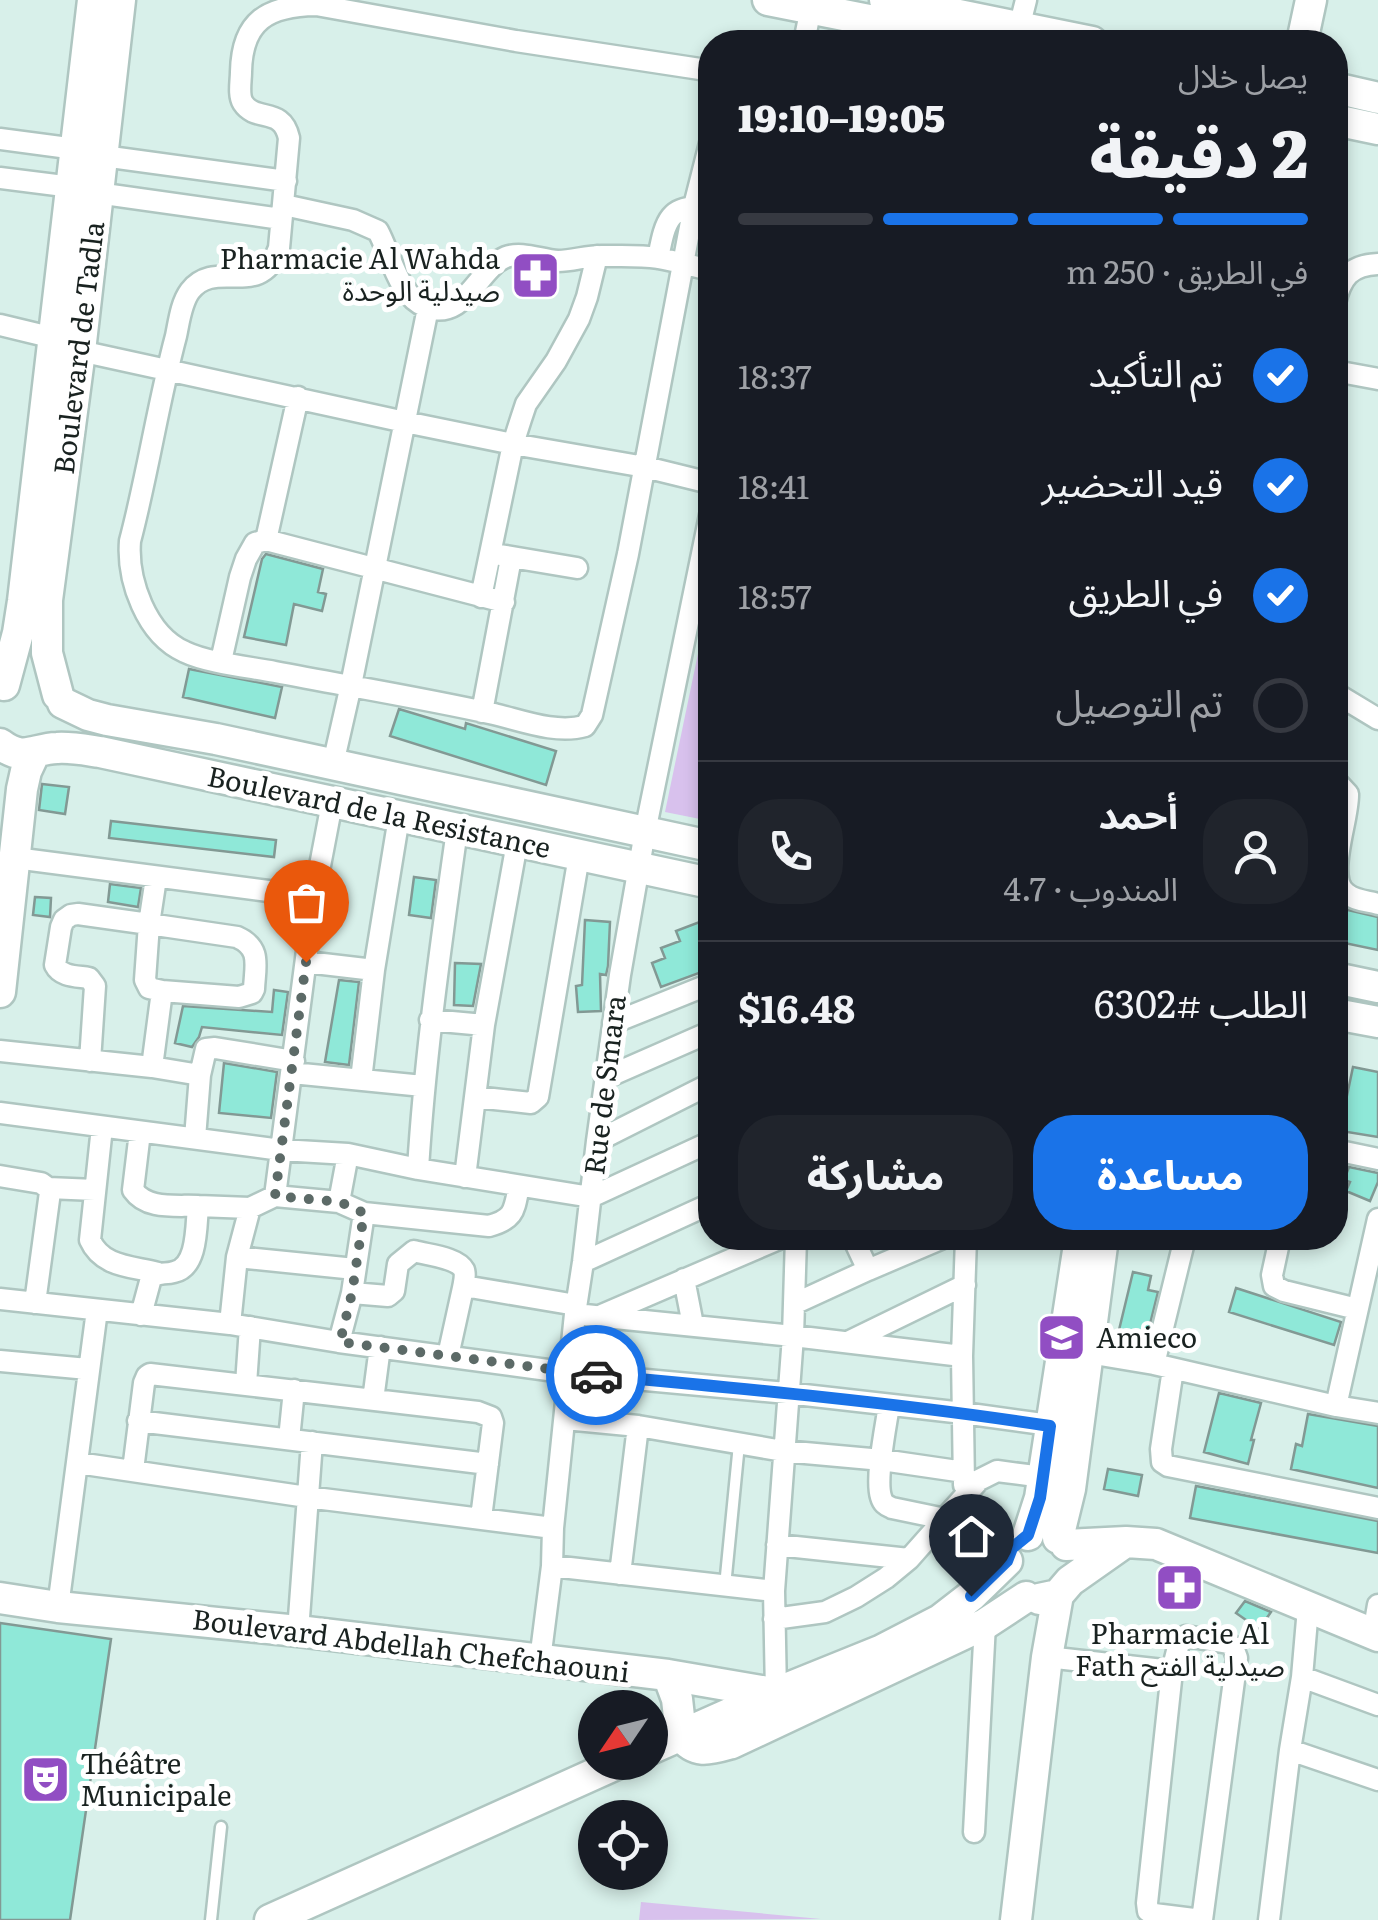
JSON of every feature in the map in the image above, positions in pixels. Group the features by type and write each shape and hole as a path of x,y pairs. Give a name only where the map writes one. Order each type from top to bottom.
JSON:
{"street":[{"name":"Boulevard de Tadla","path":"90,153 93,0"},
{"name":"Boulevard de Tadla","path":"61,699 47,653 67,344 84,190 120,0"},
{"path":"768,0 920,30"},
{"path":"884,0 1022,14 1062,30"},
{"path":"1305,30 1311,0"},
{"path":"698,69 516,41 316,4 293,5 264,14 242,49 240,98 246,107 278,118 290,138 279,248 276,257 257,275 208,277 186,296 166,370 130,541 128,560 145,613 166,638 185,652 561,729 585,726 592,715 628,554 684,264 698,220"},
{"path":"806,30 811,8"},
{"path":"1348,91 1378,98"},
{"path":"1348,123 1378,129"},
{"path":"0,139 286,181"},
{"path":"0,178 353,220 378,231 403,286 428,308 440,309 463,300 494,264 520,254 568,261 597,256 658,258 698,267"},
{"path":"658,258 662,236 672,215 682,208 698,207"},
{"path":"481,597 513,444 526,404 579,319 597,256"},
{"path":"1348,274 1366,264 1378,264"},
{"path":"333,764 428,308"},
{"path":"0,326 166,370 698,480"},
{"name":"Boulevard de Tadla","path":"2,686 18,633 67,344"},
{"path":"1348,373 1378,379"},
{"path":"266,540 298,396"},
{"path":"221,661 246,559 255,543 266,540 504,602"},
{"path":"490,553 577,568"},
{"path":"482,712 511,558"},
{"name":"Rue de Smara","path":"540,1660 575,1310 605,1078 645,832 698,574"},
{"name":"Boulevard de la Resistance","path":"2,686 13,680 33,678 52,687 61,699 88,715 107,720 216,739 698,843"},
{"path":"0,992 22,789 40,751 62,732 65,720 61,699"},
{"path":"1348,701 1378,720"},
{"name":"Boulevard de la Resistance","path":"0,744 18,754 61,747 100,752 698,881"},
{"path":"275,1196 314,896 332,802"},
{"path":"361,1080 374,970 400,817"},
{"path":"418,1170 430,1020 457,830"},
{"path":"465,1177 484,1025 517,843"},
{"path":"475,1097 530,1103 538,1098 579,856"},
{"path":"15,858 314,896"},
{"path":"90,1061 95,986 89,978 62,973 55,965 64,920 78,914 149,924 237,937 252,947 255,954 254,989 248,996 149,988 144,980 149,924 156,878"},
{"path":"1348,895 1378,904"},
{"path":"306,962 374,970"},
{"path":"1348,981 1378,987"},
{"path":"613,1023 698,989"},
{"path":"152,1067 162,991"},
{"path":"1348,1016 1378,1022"},
{"path":"430,1020 484,1025"},
{"path":"605,1078 698,1037"},
{"path":"195,1138 200,1075 204,1052 210,1048 361,1080 423,1086"},
{"path":"0,1051 200,1075"},
{"path":"597,1141 698,1090"},
{"path":"0,1113 281,1150 348,1154 418,1170 591,1197 698,1148"},
{"path":"102,1127 90,1240 95,1253 105,1260 158,1273 175,1272 188,1263 192,1254 198,1206"},
{"path":"140,1132 133,1190 148,1204 250,1208 275,1196 340,1202 364,1213 489,1226 508,1219 514,1211 518,1186"},
{"path":"1348,1153 1378,1159"},
{"path":"340,1202 348,1154"},
{"path":"0,1176 41,1183 48,1188 95,1190"},
{"path":"35,1304 50,1198 48,1188"},
{"path":"246,1384 237,1257 250,1208"},
{"path":"583,1262 698,1209"},
{"path":"340,1342 364,1213"},
{"path":"1336,1406 1378,1219"},
{"path":"600,1315 752,1250"},
{"path":"776,1693 774,1591 796,1250"},
{"path":"859,1250 868,1270"},
{"path":"794,1304 868,1270 899,1250"},
{"path":"964,1496 966,1250"},
{"path":"1080,1250 1077,1351 1050,1426 1057,1483 1086,1522 1115,1542"},
{"path":"1050,1540 1077,1351 1101,1250"},
{"path":"1183,1250 1164,1367 1162,1462 1378,1508"},
{"path":"1277,1250 1274,1286 1357,1309"},
{"path":"352,1293 388,1296 394,1291 398,1264 414,1252 453,1262 465,1275 448,1356"},
{"path":"237,1257 355,1269"},
{"path":"141,1315 147,1286 158,1273"},
{"path":"684,1278 693,1325"},
{"path":"848,1342 965,1284"},
{"path":"463,1288 600,1315 962,1356"},
{"path":"0,1299 240,1326 570,1373 889,1404 1050,1426"},
{"path":"58,1607 97,1310"},
{"path":"374,1400 380,1347"},
{"path":"1077,1351 1378,1412"},
{"path":"0,1361 88,1369"},
{"path":"134,1470 138,1421 145,1379 150,1374 486,1414 494,1423 481,1518"},
{"path":"288,1439 294,1390"},
{"path":"889,1404 880,1497 892,1508 945,1518"},
{"path":"565,1419 964,1472"},
{"path":"138,1421 488,1464"},
{"path":"620,1574 638,1426"},
{"path":"298,1631 312,1442"},
{"path":"78,1463 553,1528"},
{"path":"774,1619 825,1612 856,1597 909,1559 979,1480 997,1472 1057,1483"},
{"path":"1016,1920 1046,1657 1064,1588 1073,1569 1072,1556 1050,1540"},
{"path":"668,1741 880,1651 940,1620 1007,1561 1012,1548 1050,1540 1156,1544 1308,1608 1376,1625"},
{"path":"668,1676 677,1698 681,1736 688,1745 696,1750 732,1744 1007,1610 1042,1600 1064,1588 1115,1542"},
{"path":"777,1545 909,1559"},
{"path":"974,1832 1007,1610 1014,1588 1007,1561"},
{"path":"552,1566 774,1591"},
{"name":"Boulevard Abdellah Chefchaouni","path":"0,1598 668,1676 820,1702"},
{"path":"1268,1920 1308,1608"},
{"path":"1007,1610 1030,1626 1046,1657"},
{"path":"1186,1636 1228,1644 1236,1652 1202,1920 1154,1914 1148,1911 1146,1903 1172,1671 1179,1643 1186,1636"},
{"path":"1046,1657 1172,1671"},
{"path":"1302,1677 1378,1705"},
{"path":"1290,1750 1378,1780"},
{"path":"270,1920 581,1780"}],"lane":[{"path":"725,1586 739,1444"},
{"path":"211,1920 221,1826"}],"shaded area":[{"path":"698,654 698,819 665,812"},
{"path":"641,1902 821,1919 639,1920"}],"building":[{"path":"266,554 323,569 318,592 326,594 322,611 294,604 286,645 244,637"},
{"path":"189,669 282,687 275,718 183,697"},
{"path":"399,709 465,729 466,723 556,751 546,785 390,736"},
{"path":"42,784 69,787 65,814 39,810"},
{"path":"111,821 276,840 274,857 109,838"},
{"path":"414,877 436,880 431,918 409,915"},
{"path":"110,884 141,888 138,907 108,902"},
{"path":"35,897 51,898 50,917 33,915"},
{"path":"1348,910 1378,917 1378,950 1348,944"},
{"path":"585,920 610,922 608,966 606,975 600,974 601,1011 578,1012 576,986 582,985"},
{"path":"698,923 698,973 661,987 652,963 665,958 661,948 680,941 676,931"},
{"path":"455,963 481,964 473,1006 454,1005"},
{"path":"339,980 359,982 349,1065 325,1062"},
{"path":"274,990 288,992 282,1035 202,1027 192,1047 175,1043 183,1006 272,1012"},
{"path":"224,1063 277,1072 271,1118 219,1113"},
{"path":"1353,1067 1378,1072 1378,1137 1348,1132 1348,1091"},
{"path":"1348,1170 1378,1173 1370,1201 1348,1192"},
{"path":"1133,1272 1151,1276 1148,1290 1158,1292 1147,1336 1119,1330"},
{"path":"1236,1288 1341,1322 1334,1345 1229,1312"},
{"path":"1219,1393 1261,1403 1248,1464 1204,1452"},
{"path":"1308,1414 1378,1426 1378,1488 1291,1469 1296,1444 1302,1446"},
{"path":"1108,1469 1142,1475 1138,1496 1104,1489"},
{"path":"1196,1486 1378,1521 1378,1553 1190,1518"},
{"path":"1245,1601 1271,1612 1259,1629 1236,1613"},
{"name":"Théâtre Municipale","path":"0,1623 111,1639 70,1920 0,1920"}],"way so far":[{"path":"306,962 275,1196 340,1202 364,1213 340,1342 596,1375"}],"place":[{"name":"Pharmacie Al Wahda صيدلية الوحدة","path":"535,275"},
{"name":"Amieco","path":"1061,1338"},
{"name":"Pharmacie Al Fath صيدلية الفتح","path":"1180,1587"},
{"name":"Théâtre Municipale","path":"45,1780"}],"route":[{"path":"596,1375 788,1393 1050,1426 1040,1498 1028,1535 971,1596"}]}
